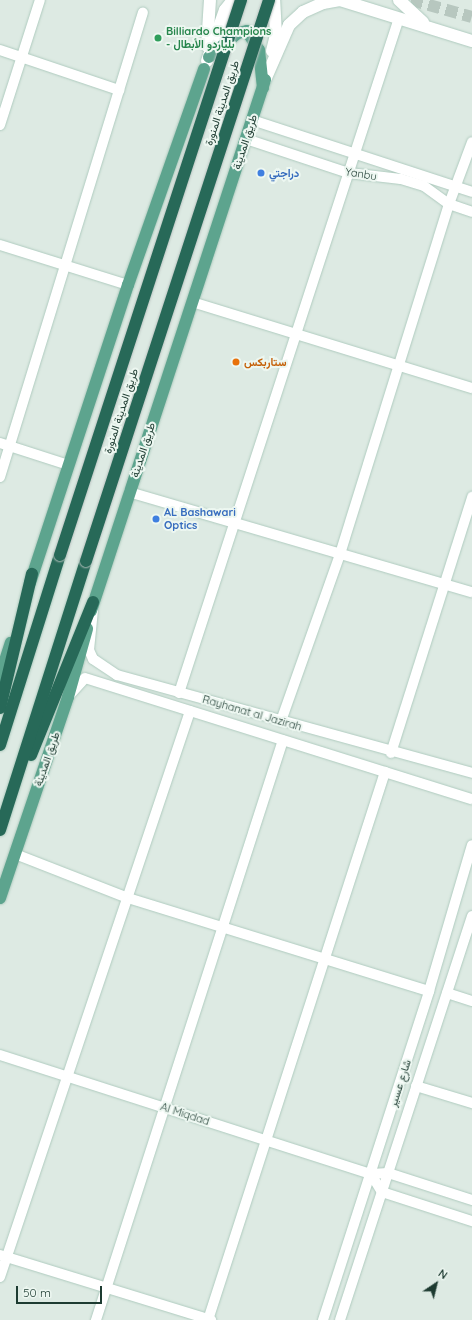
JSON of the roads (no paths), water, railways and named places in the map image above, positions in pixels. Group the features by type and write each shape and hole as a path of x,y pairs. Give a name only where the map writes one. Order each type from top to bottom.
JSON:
{"highway":[{"name":"طريق المدينة المنورة","path":"0,745 60,555 241,0"},
{"name":"طريق المدينة المنورة","path":"0,831 86,561 269,0"},
{"path":"0,708 32,574"},
{"path":"0,831 93,602"}],"main road":[{"path":"204,70 210,0"},
{"path":"0,676 32,574 128,285 225,10 233,0"},
{"name":"طريق المدينة","path":"0,898 68,697 93,602 264,84 276,35 274,0"},
{"path":"264,84 289,26 303,12 323,3 340,0 472,40"},
{"path":"351,0 399,18"},
{"path":"399,0 421,21 472,40"},
{"path":"208,57 238,33 247,31 259,50 264,84"}],"street":[{"path":"0,125 40,0"},
{"path":"0,477 63,264 143,13"},
{"path":"179,693 235,523 293,333 349,174 354,154 399,18"},
{"path":"0,50 119,90"},
{"name":"Yanbu","path":"252,120 472,192"},
{"name":"Yanbu","path":"246,140 349,174 400,179 424,186 449,204 472,212"},
{"path":"280,721 340,554 449,204 472,142"},
{"path":"0,244 128,285"},
{"path":"192,302 472,388"},
{"path":"0,443 68,465"},
{"path":"129,492 472,592"},
{"path":"391,753 446,584 472,497"},
{"name":"Rayhanat al Jazirah","path":"93,602 88,650 92,659 117,674 391,753 472,773"},
{"name":"Rayhanat al Jazirah","path":"68,697 85,678 472,799"},
{"path":"0,1277 3,1256 67,1077 190,711"},
{"path":"96,1320 283,740"},
{"path":"3,1256 209,1320 385,772"},
{"name":"شارع عسير","path":"324,1320 429,991 472,845"},
{"path":"15,854 128,898 429,991"},
{"name":"شارع عسير","path":"340,1320 472,916"},
{"path":"447,993 472,1001"},
{"name":"Al Miqdad","path":"0,1055 371,1174 388,1173 472,1200"},
{"path":"416,1086 472,1103"},
{"path":"371,1174 382,1192 472,1221"}],"tunnel":[{"path":"411,0 472,17"}],"place":[{"name":"Billiardo Champions - بلياردو الأبطال","path":"158,38"},
{"name":"دراجتي","path":"261,173"},
{"name":"ستاربكس","path":"236,362"},
{"name":"AL Bashawari Optics","path":"156,519"}]}
